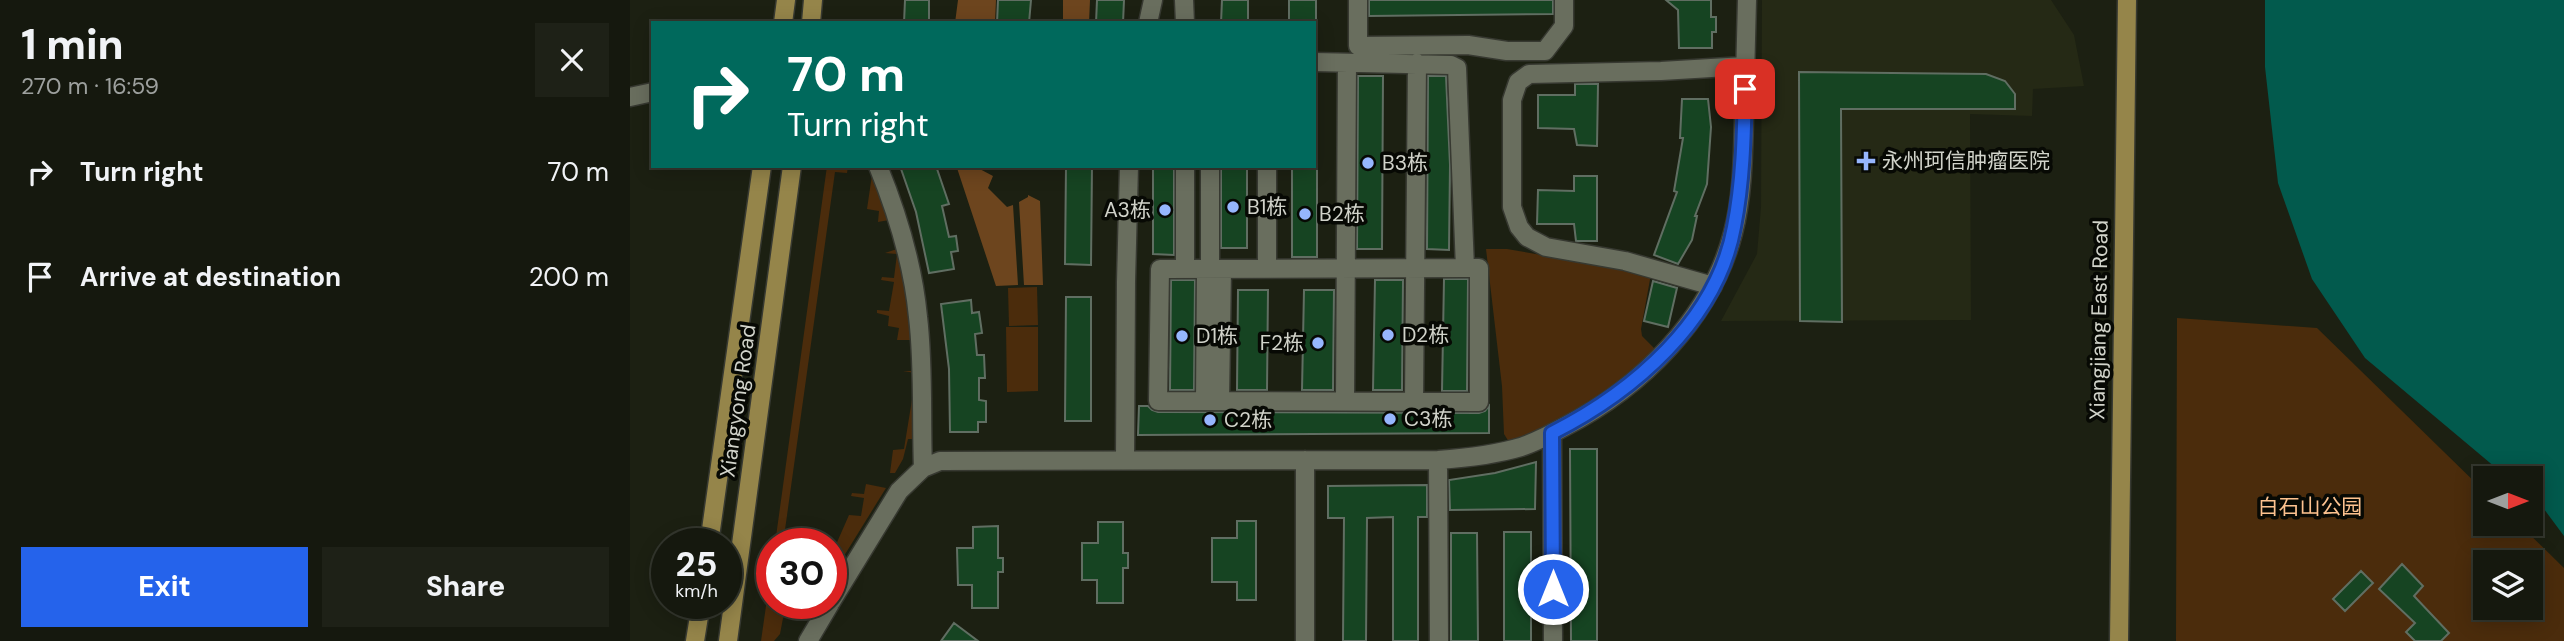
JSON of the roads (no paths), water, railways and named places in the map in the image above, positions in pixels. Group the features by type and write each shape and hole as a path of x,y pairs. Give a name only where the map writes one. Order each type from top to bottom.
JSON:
{"main road":[{"path":"783,21 786,0"},
{"path":"811,21 814,0"},
{"name":"Xiangjiang East Road","path":"2119,641 2127,0"},
{"name":"Xiangyong Road","path":"711,528 762,168"},
{"name":"Xiangyong Road","path":"728,641 792,168"},
{"path":"695,641 699,619"}],"street":[{"path":"1148,21 1153,0"},
{"path":"1184,0 1185,21"},
{"path":"1358,0 1358,46 1468,45 1507,51 1545,51 1564,26 1564,0"},
{"path":"847,577 899,491 923,468 940,461 1438,460 1495,453 1523,446 1578,420 1638,378 1690,323 1725,262 1740,194 1747,0"},
{"path":"1316,62 1417,63 1451,65 1457,68 1465,268"},
{"path":"1345,400 1348,63"},
{"path":"1414,401 1417,63"},
{"path":"1713,286 1625,261 1546,247 1527,237 1519,227 1512,207 1512,100 1518,82 1529,74 1745,66"},
{"path":"630,97 651,92"},
{"path":"879,168 901,229 914,287 921,351 923,468"},
{"path":"1125,460 1129,168"},
{"path":"1185,168 1185,269"},
{"path":"1210,168 1213,401"},
{"path":"1267,168 1267,269"},
{"path":"1416,268 1479,268 1479,401 1158,401 1160,269 1416,268"},
{"path":"1552,433 1553,641"},
{"path":"1305,460 1305,641"},
{"path":"1438,460 1439,641"},
{"path":"808,641 821,619"}],"water":[{"path":"2265,0 2564,0 2564,536 2543,508 2543,466 2494,466 2365,358 2312,279 2278,183 2265,67"}],"place":[{"name":"永州珂信肿瘤医院","path":"1866,161"},
{"name":"B3栋","path":"1368,163"},
{"name":"B1栋","path":"1233,207"},
{"name":"A3栋","path":"1165,210"},
{"name":"B2栋","path":"1305,214"},
{"name":"D2栋","path":"1388,335"},
{"name":"D1栋","path":"1182,336"},
{"name":"F2栋","path":"1318,343"},
{"name":"C3栋","path":"1390,419"},
{"name":"C2栋","path":"1210,420"}],"park label":[{"name":"白石山公园","path":"2310,507"}]}
